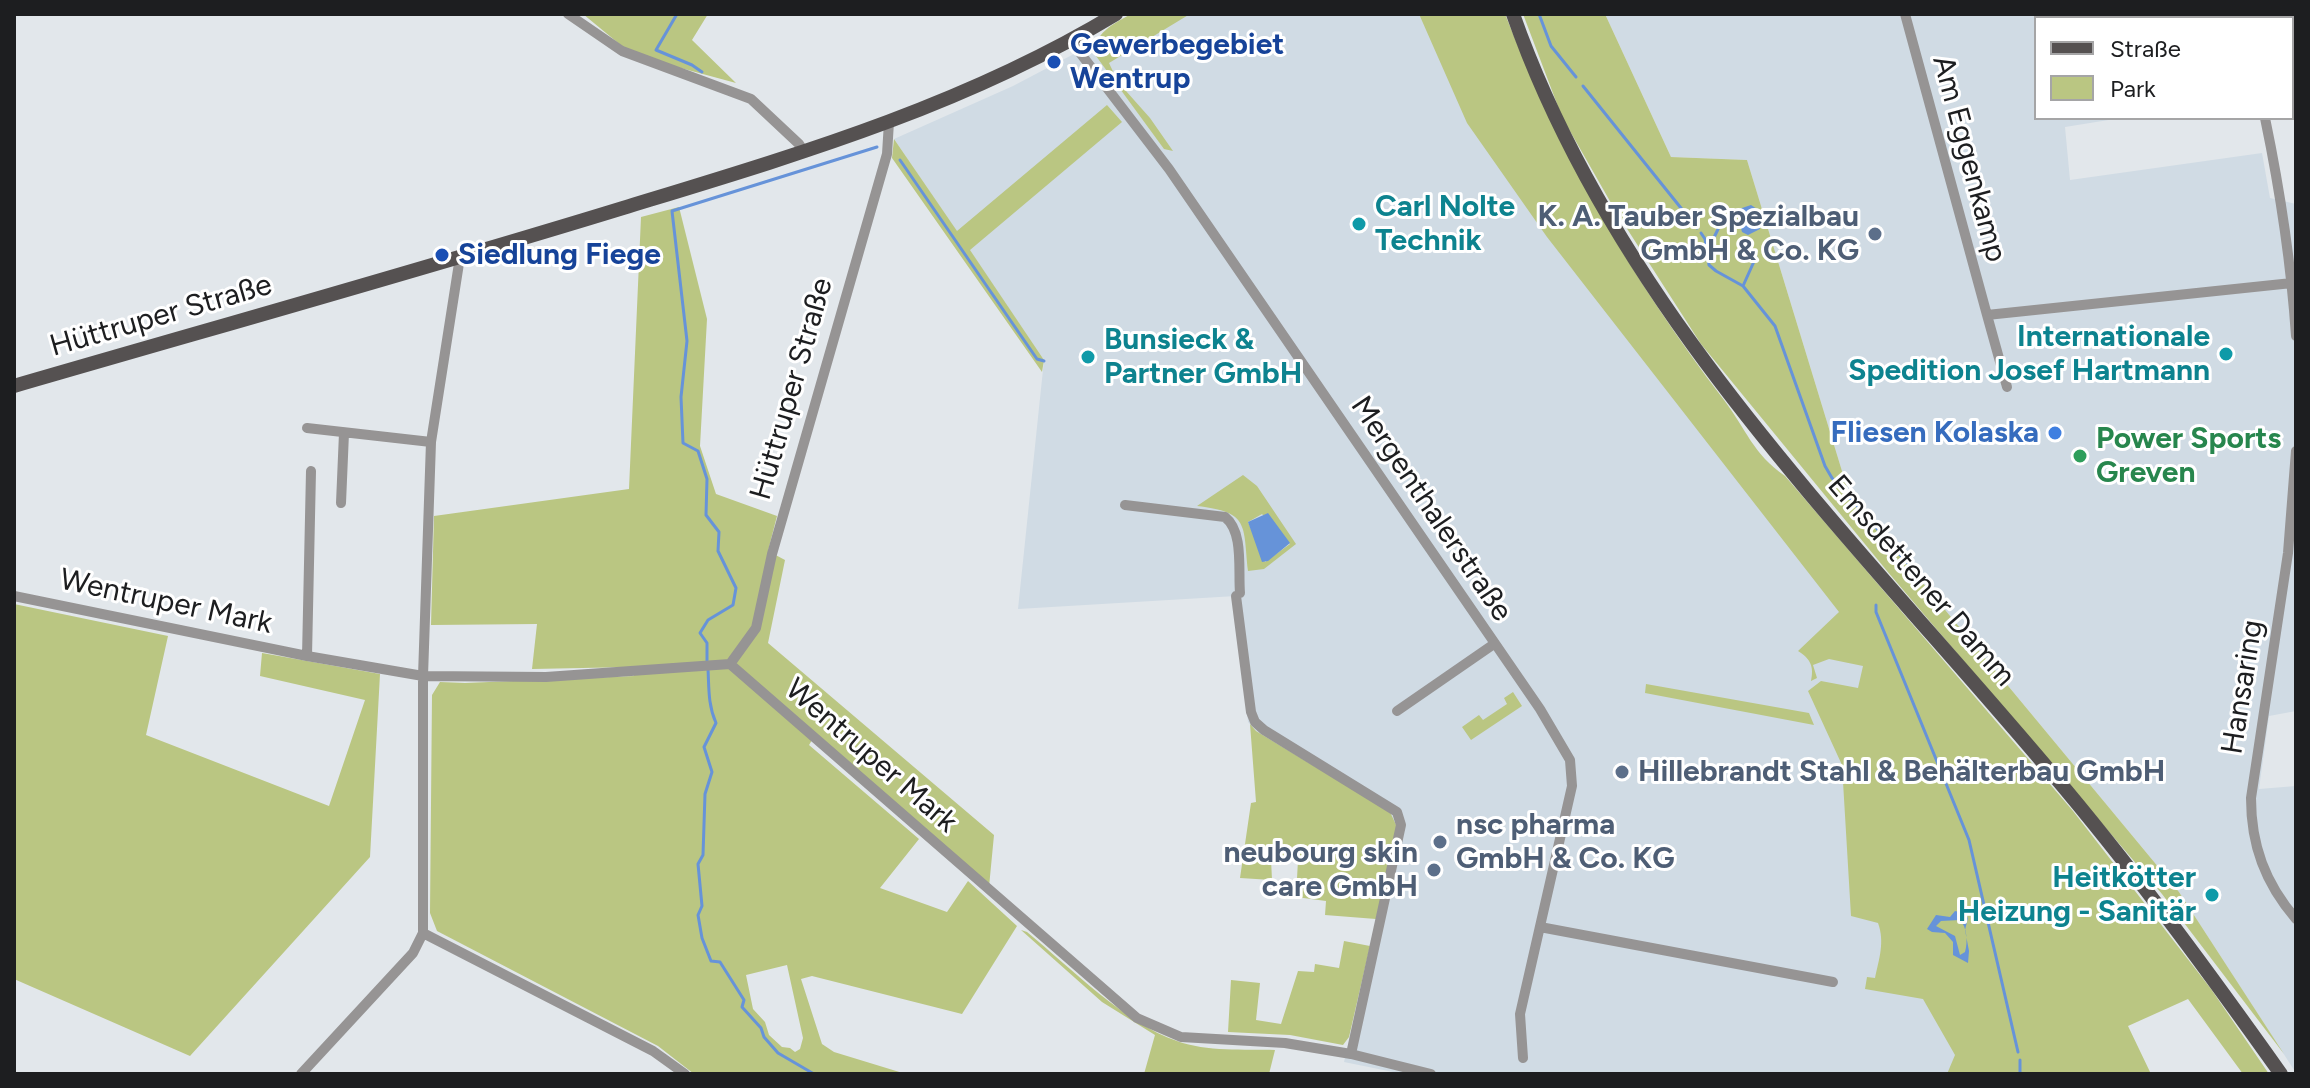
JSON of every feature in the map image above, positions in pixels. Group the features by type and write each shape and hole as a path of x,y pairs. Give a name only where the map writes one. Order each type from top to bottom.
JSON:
{"main road":[{"name":"Hüttruper Straße","path":"14,386 460,257 804,152 1001,77 1116,14"},
{"name":"Emsdettener Damm","path":"1513,14 1555,115 1604,209 1689,341 1787,466 2144,885 2281,1074"}],"street":[{"path":"568,14 622,51 751,99 804,152"},
{"name":"Am Eggenkamp","path":"1905,14 2007,387"},
{"name":"Mergenthalerstraße","path":"1071,41 1169,169 1540,709 1570,760 1572,786 1520,1014 1523,1058"},
{"path":"2265,120 2280,194 2296,336"},
{"name":"Hüttruper Straße","path":"730,664 756,628 772,554 887,154 889,122"},
{"path":"301,1074 413,953 423,933 423,676 431,442 460,257"},
{"path":"1987,315 2292,283"},
{"path":"307,428 431,442"},
{"path":"341,503 344,433"},
{"name":"Hansaring","path":"2296,451 2288,553 2251,798 2253,830 2262,865 2270,884 2296,919"},
{"name":"Wentruper Mark","path":"307,656 311,471"},
{"path":"1125,505 1225,517 1232,522 1236,532 1238,594 1251,712 1255,722 1397,812 1401,825 1351,1054"},
{"name":"Wentruper Mark","path":"14,596 307,656 423,676 546,677 730,664 1137,1018 1181,1037 1285,1043 1351,1054 1431,1074"},
{"path":"1397,711 1494,644"},
{"path":"1540,927 1833,982"},
{"path":"423,933 653,1051 685,1074"}],"shaded area":[{"name":"Gewerbegebiet Wentrup","path":"1138,14 1495,14 1607,254 1868,604 2051,1074 1403,1074 1344,1062 1397,827 1256,731 1248,722 1236,596 1018,609 1044,360 894,139 1013,86 1072,55"},
{"path":"1605,14 2142,14 2034,16 2034,120 2109,120 2065,127 2070,180 2262,153 2270,198 2296,204 2296,711 2269,716 2259,789 2296,786 2296,1073 2179,892 1849,494 1747,160 1671,157"}],"green space":[{"path":"583,14 708,14 692,40 736,83 677,67 623,47"},
{"path":"1131,14 1190,14 1109,63 1118,82 1150,118 1173,151 1164,149 1096,56 1097,41 1101,35"},
{"path":"1419,14 1505,14 1550,117 1601,215 1658,308 1757,450 1785,476 2073,811 2211,989 2269,1074 2243,1074 2188,999 2128,1026 2151,1074 1947,1074 1955,1055 1923,999 1865,989 1867,977 1875,978 1881,950 1880,930 1878,923 1851,916 1842,765 1808,691 1821,681 1858,688 1863,666 1829,659 1813,665 1817,678 1811,681 1810,664 1798,651 1839,612 1547,237 1467,123"},
{"path":"1523,14 1605,14 1671,157 1747,160 1849,494 2179,892 2284,1054 2162,894 1887,571 1701,344 1615,210 1562,117"},
{"path":"1107,105 1122,122 970,250 1044,360 1042,372 892,158 894,139 957,231"},
{"path":"679,207 707,319 700,446 716,494 777,516 768,551 785,560 768,643 994,835 989,887 814,737 809,745 919,839 880,888 947,912 968,881 1017,926 962,1014 812,976 801,979 822,1044 834,1052 906,1074 694,1074 658,1046 437,931 430,913 432,695 440,682 634,676 632,667 532,669 537,624 431,625 434,516 629,489 641,217","holes":["787,965 803,1038 800,1049 795,1052 782,1047 769,1035 765,1022 753,1009 746,975"]},
{"path":"1243,475 1257,486 1296,544 1264,569 1248,571 1244,532 1235,517 1227,512 1197,506","holes":["1262,514 1290,544 1265,562 1248,522"]},
{"path":"14,604 168,636 146,735 329,806 365,700 260,676 262,653 380,674 370,857 190,1056 14,979"},
{"path":"1646,684 1809,713 1814,725 1645,693"},
{"path":"1513,692 1522,706 1471,740 1462,727 1479,715 1483,720 1507,704 1504,698"},
{"path":"1250,724 1256,731 1390,812 1397,827 1376,919 1325,915 1326,901 1296,897 1298,860 1271,859 1272,880 1240,878 1251,803 1256,802"},
{"path":"1021,930 1118,1008 1157,1033 1201,1047 1275,1050 1269,1074 1144,1074 1155,1035 1102,1002"},
{"path":"1344,941 1370,946 1349,1037 1343,1045 1290,1035 1228,1032 1231,980 1260,983 1256,1020 1281,1024 1298,971 1314,972 1315,964 1339,968"}],"water":[{"path":"1751,205 1757,209 1760,229 1748,235 1742,232 1737,213 1739,209"},
{"path":"1268,513 1290,543 1268,561 1262,562 1248,522"},
{"path":"1955,911 1964,913 1968,918 1965,930 1960,920 1941,921 1936,926 1955,936 1960,955 1965,952 1966,938 1968,963 1953,955 1953,942 1945,933 1927,929 1936,915 1950,917"}],"waterway":[{"path":"677,14 656,50 702,72"},
{"path":"1539,14 1551,46 1576,77"},
{"path":"1583,86 1697,228"},
{"path":"707,661 707,643 700,633 708,620 733,605 736,588 718,551 719,532 706,515 707,479 698,451 683,443 681,397 687,341 672,211 877,147"},
{"path":"900,160 1037,359 1044,361"},
{"path":"1708,250 1720,225"},
{"path":"1701,233 1705,239 1709,265 1743,286 1775,326 1825,466 1832,478 1912,568 1909,576"},
{"path":"1743,286 1756,257"},
{"path":"1876,605 1876,612 1969,840 2018,1052"},
{"path":"708,669 710,703 716,723 704,747 712,772 705,794 703,855 698,864 702,906 698,915 702,938 711,961 720,962 744,1000 742,1007 761,1028 764,1037 778,1053 814,1074"},
{"path":"2020,1060 2020,1074"}],"place":[{"name":"Gewerbegebiet Wentrup","path":"1054,62"},
{"name":"Carl Nolte Technik","path":"1359,224"},
{"name":"K. A. Tauber Spezialbau GmbH & Co. KG","path":"1875,234"},
{"name":"Siedlung Fiege","path":"442,255"},
{"name":"Internationale Spedition Josef Hartmann","path":"2226,354"},
{"name":"Bunsieck & Partner GmbH","path":"1088,357"},
{"name":"Fliesen Kolaska","path":"2055,433"},
{"name":"Power Sports Greven","path":"2080,456"},
{"name":"Hillebrandt Stahl & Behälterbau GmbH","path":"1622,772"},
{"name":"nsc pharma GmbH & Co. KG","path":"1440,842"},
{"name":"neubourg skin care GmbH","path":"1434,870"},
{"name":"Heitkötter Heizung - Sanitär","path":"2212,895"}]}
